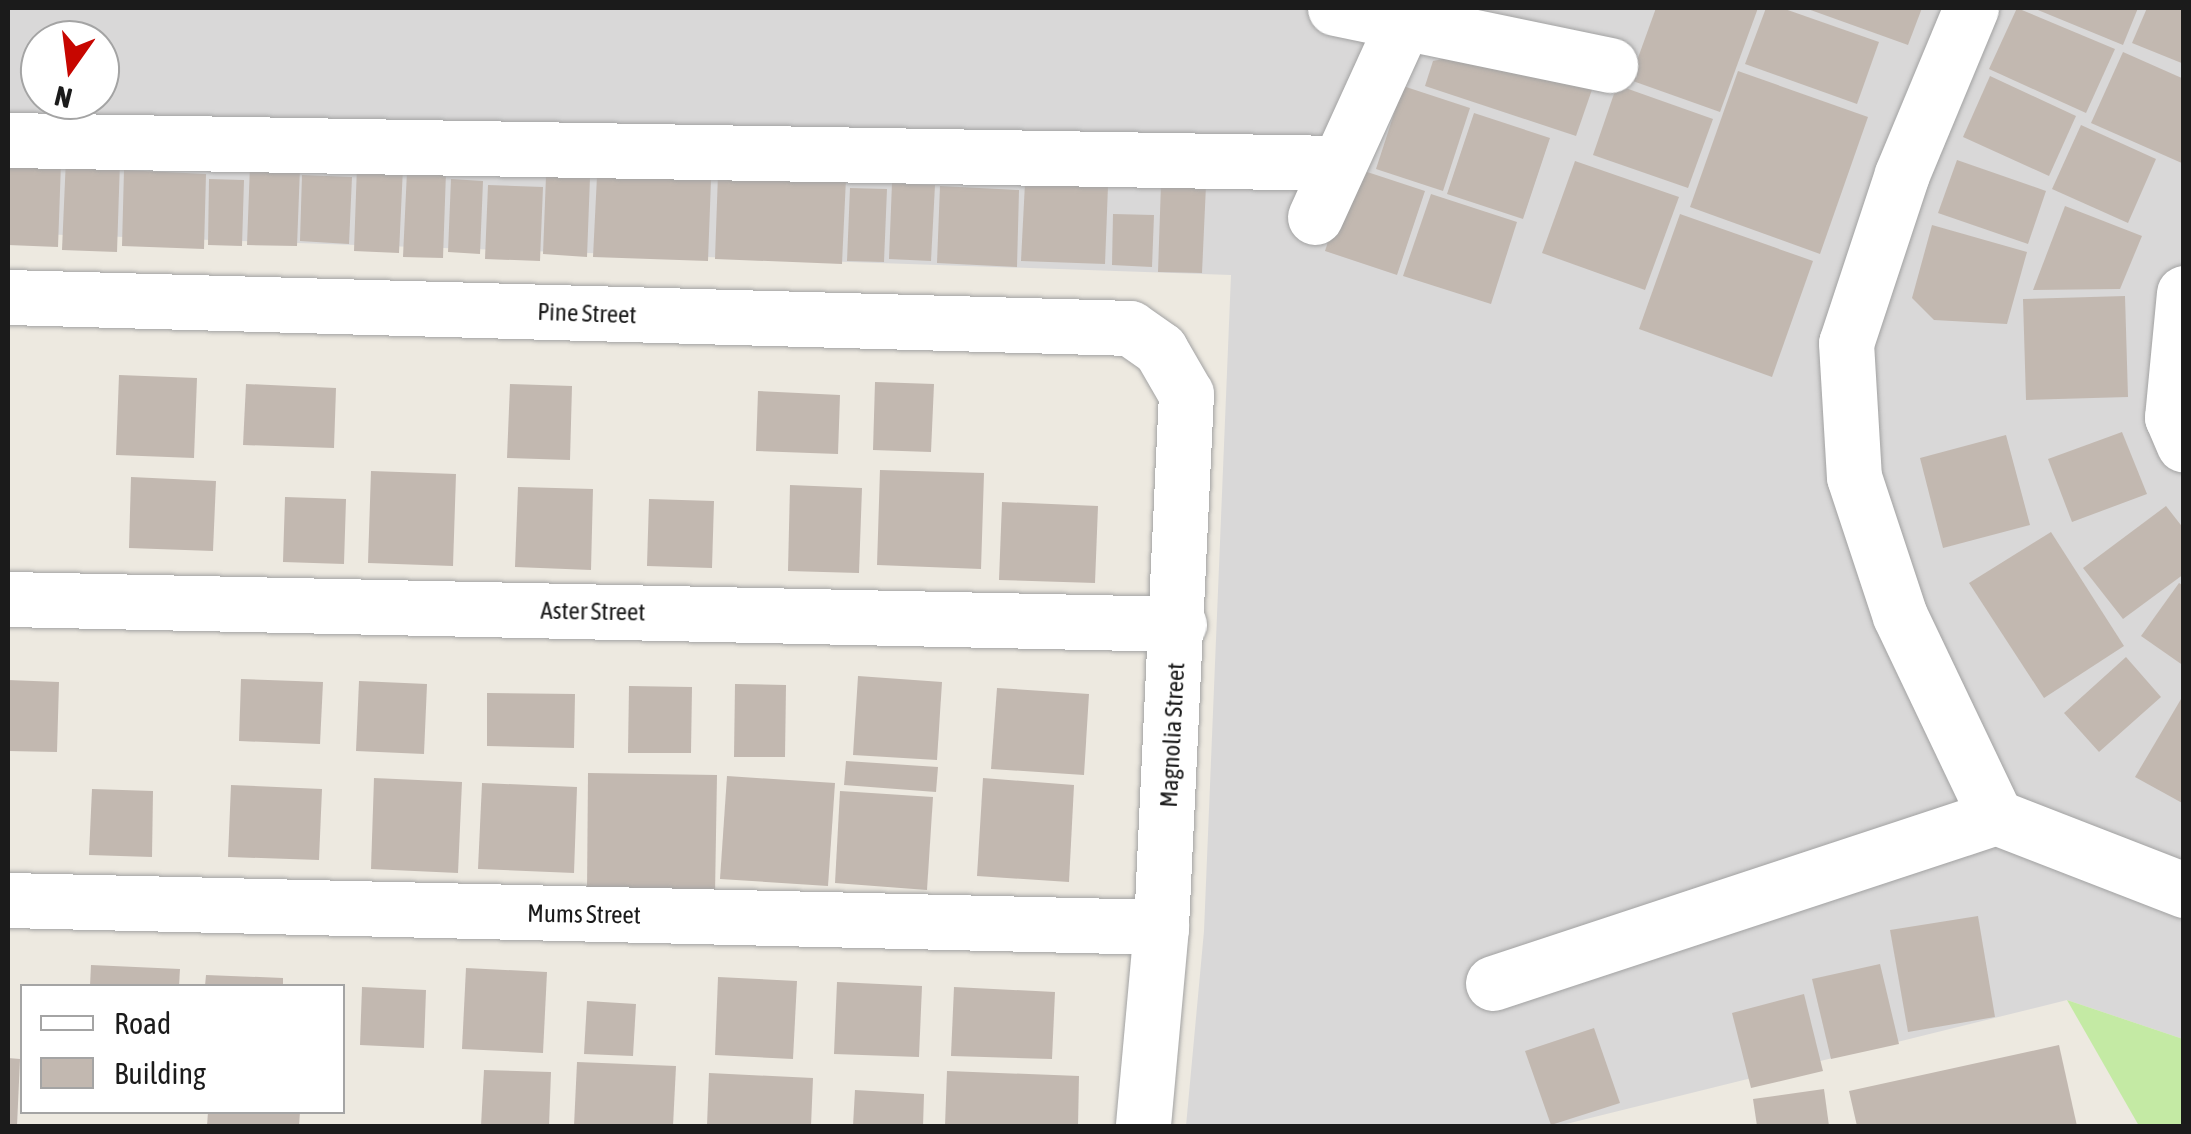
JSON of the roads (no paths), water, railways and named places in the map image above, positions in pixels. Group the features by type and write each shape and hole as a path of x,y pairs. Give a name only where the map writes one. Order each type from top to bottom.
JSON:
{"street":[{"path":"1335,8 1404,15 1610,65"},
{"path":"1970,8 1902,174 1846,343 1854,478 1900,616 1996,817"},
{"path":"1314,217 1404,15"},
{"path":"8,140 1336,163"},
{"path":"2184,294 2172,417 2184,446"},
{"name":"Pine Street","path":"8,297 1130,328 1160,349"},
{"name":"Magnolia Street","path":"1142,1126 1161,927 1179,624 1186,394 1160,349"},
{"name":"Aster Street","path":"8,599 1179,624"},
{"path":"1493,983 1996,817 2184,890"},
{"name":"Mums Street","path":"8,900 1161,927"}]}
